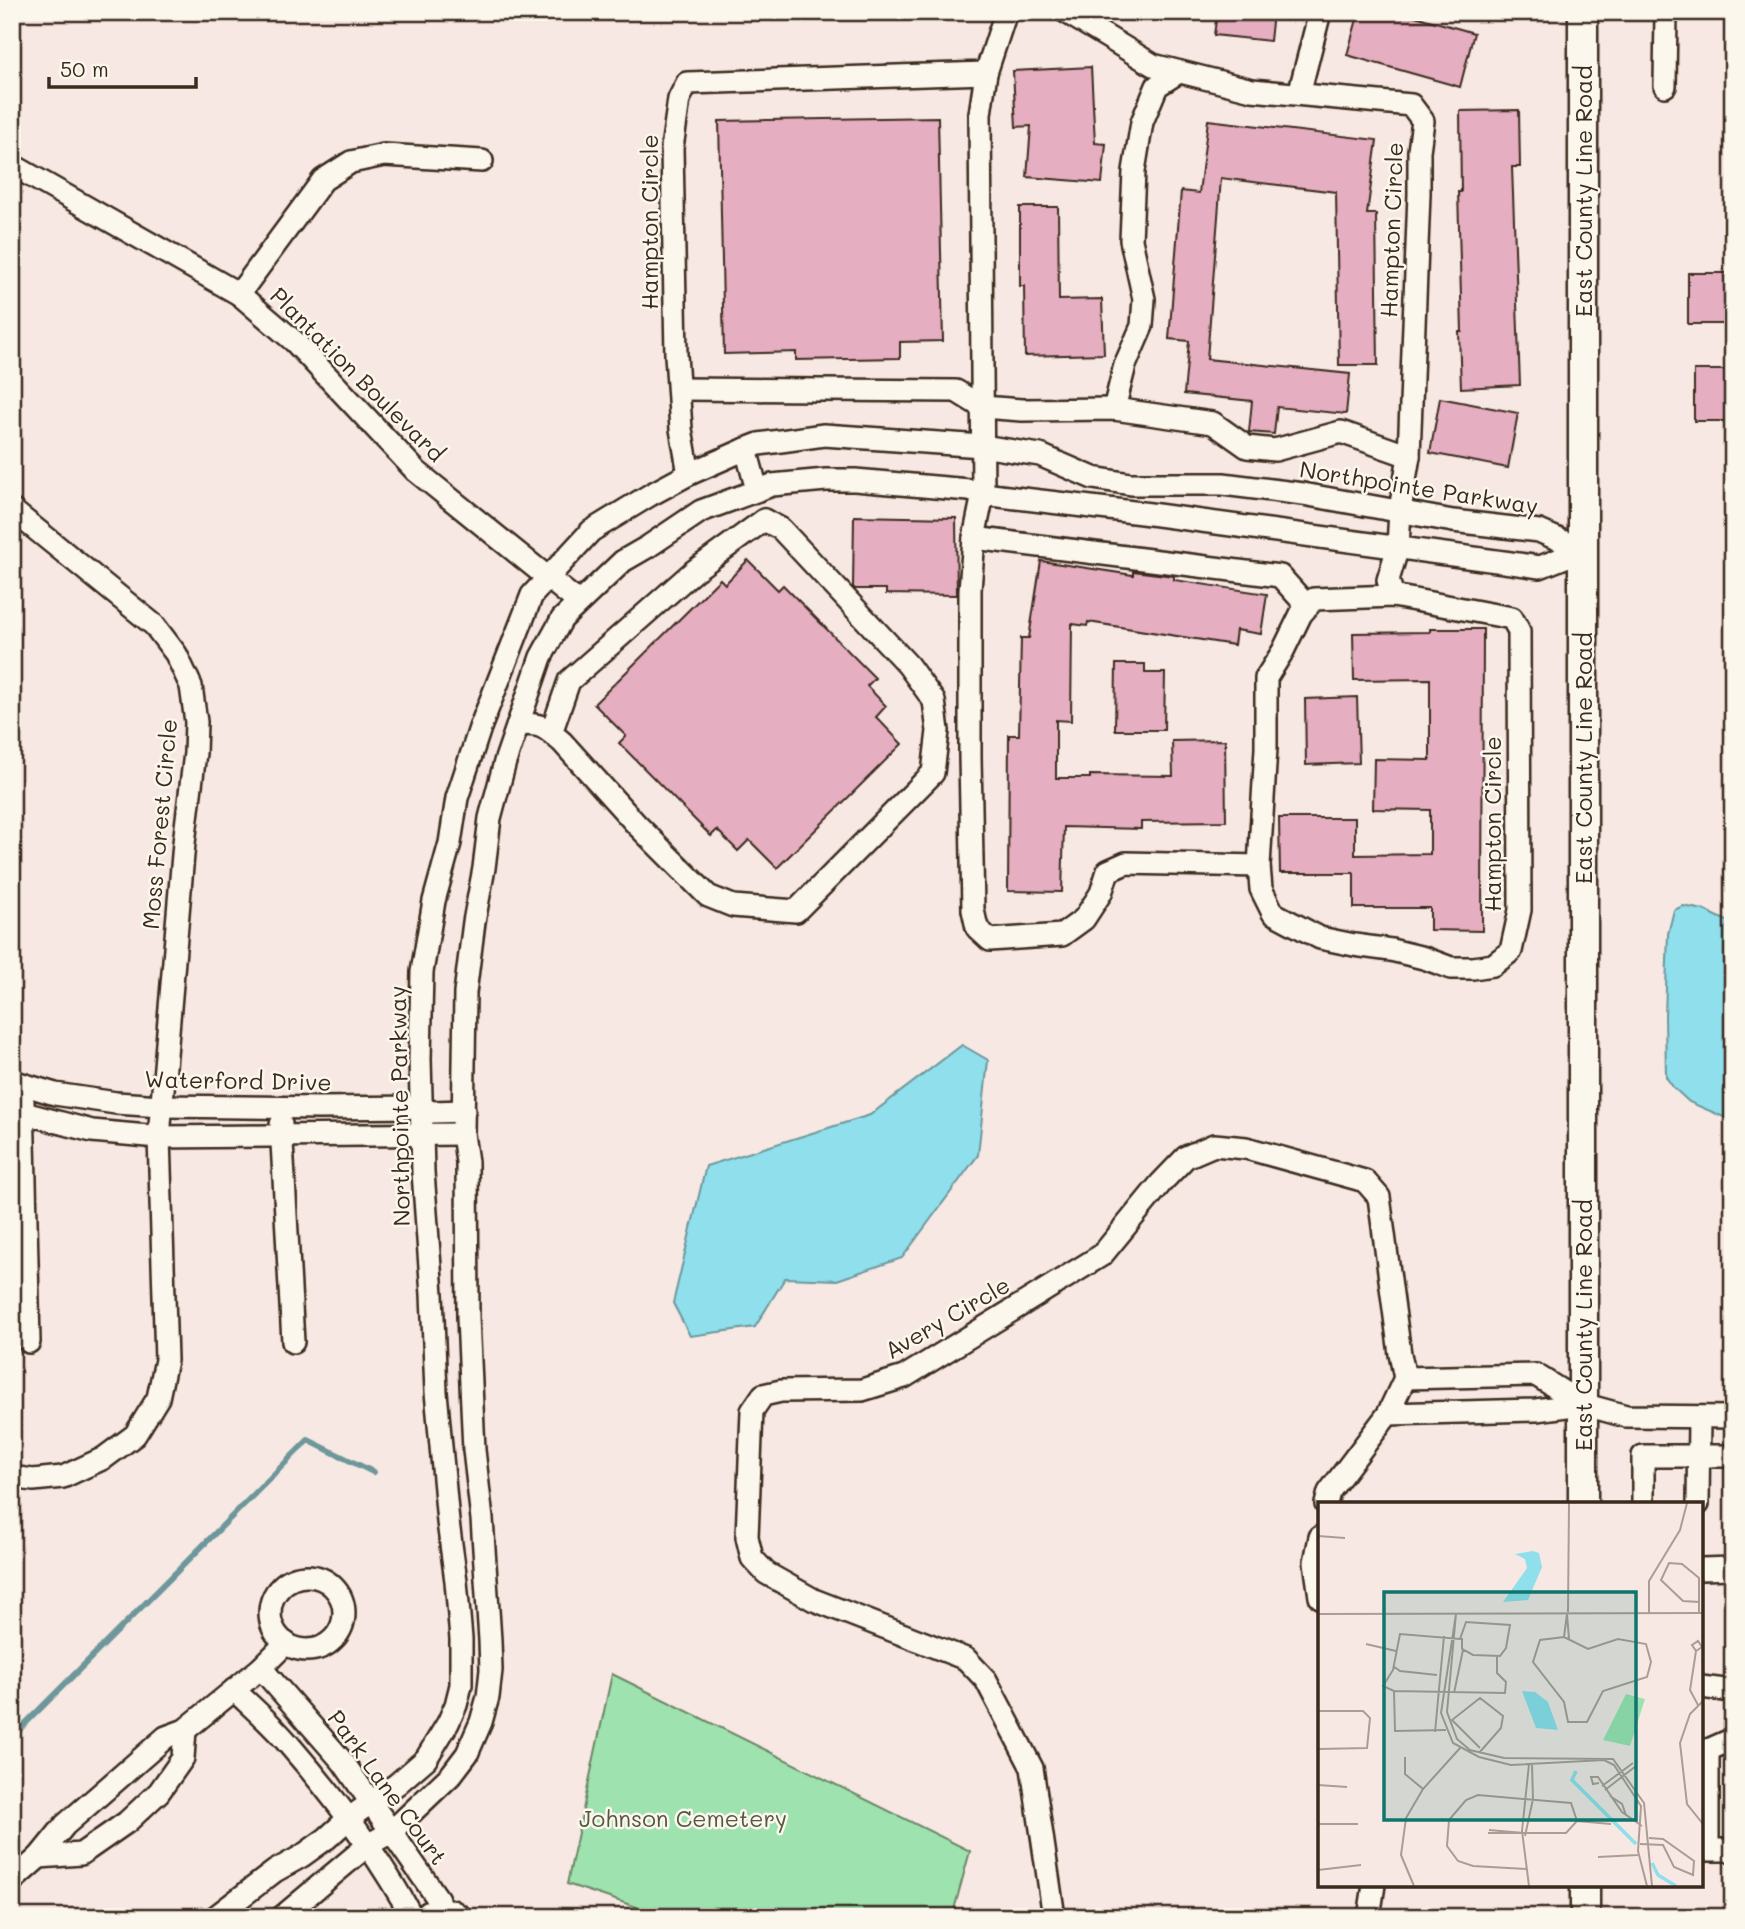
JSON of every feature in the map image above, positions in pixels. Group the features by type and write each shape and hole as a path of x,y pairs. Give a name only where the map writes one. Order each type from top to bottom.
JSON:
{"main road":[{"name":"East County Line Road","path":"1583,12 1583,1502"},
{"path":"1585,1887 1585,1917"}],"street":[{"path":"1006,12 986,73 980,114 983,494 974,538 970,590 973,910 977,928 990,940 1062,935 1084,919 1101,893 1108,871 1126,863 1259,866"},
{"name":"Hampton Circle","path":"1066,12 1153,65 1252,90 1411,105 1423,121 1419,151 1409,456 1400,510 1398,547 1388,580 1392,596"},
{"path":"1299,94 1320,12"},
{"path":"1665,86 1666,12"},
{"path":"1114,409 1125,365 1142,326 1144,299 1130,240 1134,171 1142,122 1157,86 1179,72"},
{"name":"Hampton Circle","path":"689,474 681,429 671,148 679,99 687,83 986,73"},
{"path":"239,294 323,180 351,162 384,155 482,161"},
{"name":"Plantation Boulevard","path":"12,164 239,294 295,342 416,471 578,603"},
{"path":"679,389 956,391 982,407 1022,410 1114,409 1213,424 1247,447 1275,450 1341,432 1409,456"},
{"name":"Northpointe Parkway","path":"215,1917 275,1871 327,1838 426,1759 456,1705 461,1685 460,1639 436,1392 423,1172 422,972 434,901 450,843 457,798 480,728 532,595 591,531 689,474 746,449 759,444 824,435 982,446 1040,454 1093,478 1130,484 1223,484 1303,494 1453,521 1539,531 1583,550"},
{"path":"746,449 757,490"},
{"path":"282,1917 368,1845 391,1832 451,1775 467,1754 488,1697 491,1670 482,1519 474,1450 468,1317 467,1162 463,1134 465,993 490,818 541,657 562,619 623,561 660,540 701,511 772,485 826,480 969,490 1540,567 1583,550"},
{"name":"Moss Forest Circle","path":"12,510 154,625 176,654 191,686 197,722 159,1137 166,1360 158,1398 135,1435 104,1458 63,1477 33,1480 12,1477"},
{"path":"518,724 540,724 551,733 562,742 636,825 708,896 733,906 796,911 933,774 939,731 934,701 908,665 781,529 764,520 694,571 569,681 551,733"},
{"path":"974,538 1280,576 1307,606"},
{"name":"Hampton Circle","path":"1392,596 1512,618 1519,631 1520,910 1511,951 1493,965 1451,968 1413,955 1320,937 1273,913 1261,889 1259,866 1266,748 1266,678 1301,614 1314,599 1392,596"},
{"path":"18,1083 17,1111 29,1342"},
{"name":"Waterford Drive","path":"18,1083 65,1096 116,1104 282,1108 421,1107 432,1112 464,1111"},
{"path":"60,1122 65,1096"},
{"path":"282,1108 281,1136 293,1342"},
{"path":"332,1136 333,1108"},
{"path":"17,1111 92,1131 159,1137 463,1134"},
{"name":"Avery Circle","path":"1054,1917 1032,1768 986,1680 966,1659 814,1600 766,1573 752,1558 747,1537 752,1411 763,1395 781,1391 862,1390 904,1377 1102,1255 1186,1157 1214,1145 1246,1148 1365,1181 1379,1197 1405,1378"},
{"path":"1326,1502 1329,1492 1388,1414 1405,1378 1536,1376 1582,1404 1626,1416 1733,1417"},
{"path":"1388,1414 1536,1410 1582,1404"},
{"path":"1698,1502 1699,1417"},
{"path":"1643,1502 1643,1456 1733,1456"},
{"path":"448,1522 482,1519"},
{"path":"1318,1547 1315,1562 1318,1583"},
{"path":"1703,1569 1733,1568"},
{"path":"12,1881 40,1857 65,1825 166,1737 185,1730 261,1668 286,1643"},
{"name":"Park Lane Court","path":"261,1668 343,1762 371,1801 438,1899 432,1913"},
{"path":"1703,1688 1733,1691"},
{"path":"234,1690 289,1745 348,1819 368,1845 412,1917"},
{"path":"40,1857 81,1854 127,1822 159,1792 183,1758 185,1730"},
{"path":"1733,1739 1705,1750 1708,1850 1733,1850"},
{"path":"1369,1917 1374,1887"},
{"name":"Park Lane Court","path":"432,1913 448,1909 461,1917"}],"green space":[{"name":"Johnson Cemetery","path":"612,1674 970,1851 952,1917 667,1917 567,1884"}],"water":[{"path":"1683,906 1704,910 1733,924 1733,1121 1689,1102 1666,1077 1668,934 1674,910"},
{"path":"962,1045 988,1060 978,1155 902,1258 837,1280 785,1278 755,1327 690,1336 673,1303 706,1166 870,1115"}],"building":[{"path":"1217,12 1273,12 1270,41 1214,35"},
{"path":"1359,12 1401,12 1474,33 1460,87 1347,55"},
{"path":"1091,67 1095,143 1106,144 1102,183 1027,177 1031,126 1016,127 1013,71"},
{"path":"1519,110 1520,167 1512,167 1520,385 1461,388 1458,192 1461,192 1460,111"},
{"path":"938,117 943,341 900,342 900,358 796,360 796,352 724,354 719,121"},
{"path":"1208,120 1377,140 1367,214 1376,214 1378,365 1339,365 1336,192 1221,178 1207,359 1350,374 1346,414 1277,407 1274,434 1249,432 1252,401 1184,394 1189,341 1169,339 1181,191 1199,193"},
{"path":"1020,207 1058,207 1059,300 1102,299 1104,354 1025,356 1024,286 1020,286"},
{"path":"1688,273 1733,273 1733,324 1688,324"},
{"path":"1694,370 1733,370 1733,421 1694,421"},
{"path":"1440,398 1518,413 1508,468 1430,453"},
{"path":"854,516 956,518 957,595 886,594 886,589 855,589"},
{"path":"748,560 778,590 783,585 875,678 867,686 886,706 876,717 902,744 777,868 749,840 738,851 717,830 711,836 619,743 626,736 594,704 720,579 725,584"},
{"path":"1041,561 1133,575 1133,571 1174,576 1174,580 1267,594 1261,634 1236,630 1234,645 1088,622 1087,626 1072,624 1071,721 1056,720 1056,778 1090,778 1090,775 1173,776 1172,741 1225,740 1226,821 1141,822 1141,829 1064,827 1062,892 1008,891 1009,735 1019,735 1021,638 1029,638"},
{"path":"1430,629 1483,629 1482,931 1430,930 1430,908 1354,908 1354,873 1280,873 1279,818 1355,818 1355,855 1430,854 1430,810 1373,809 1374,759 1430,760 1430,679 1354,680 1353,633 1430,632"},
{"path":"1116,664 1145,664 1145,673 1165,673 1164,730 1115,730"},
{"path":"1357,697 1359,763 1306,765 1305,699"}],"waterway":[{"path":"12,1737 308,1440 373,1472"}]}
